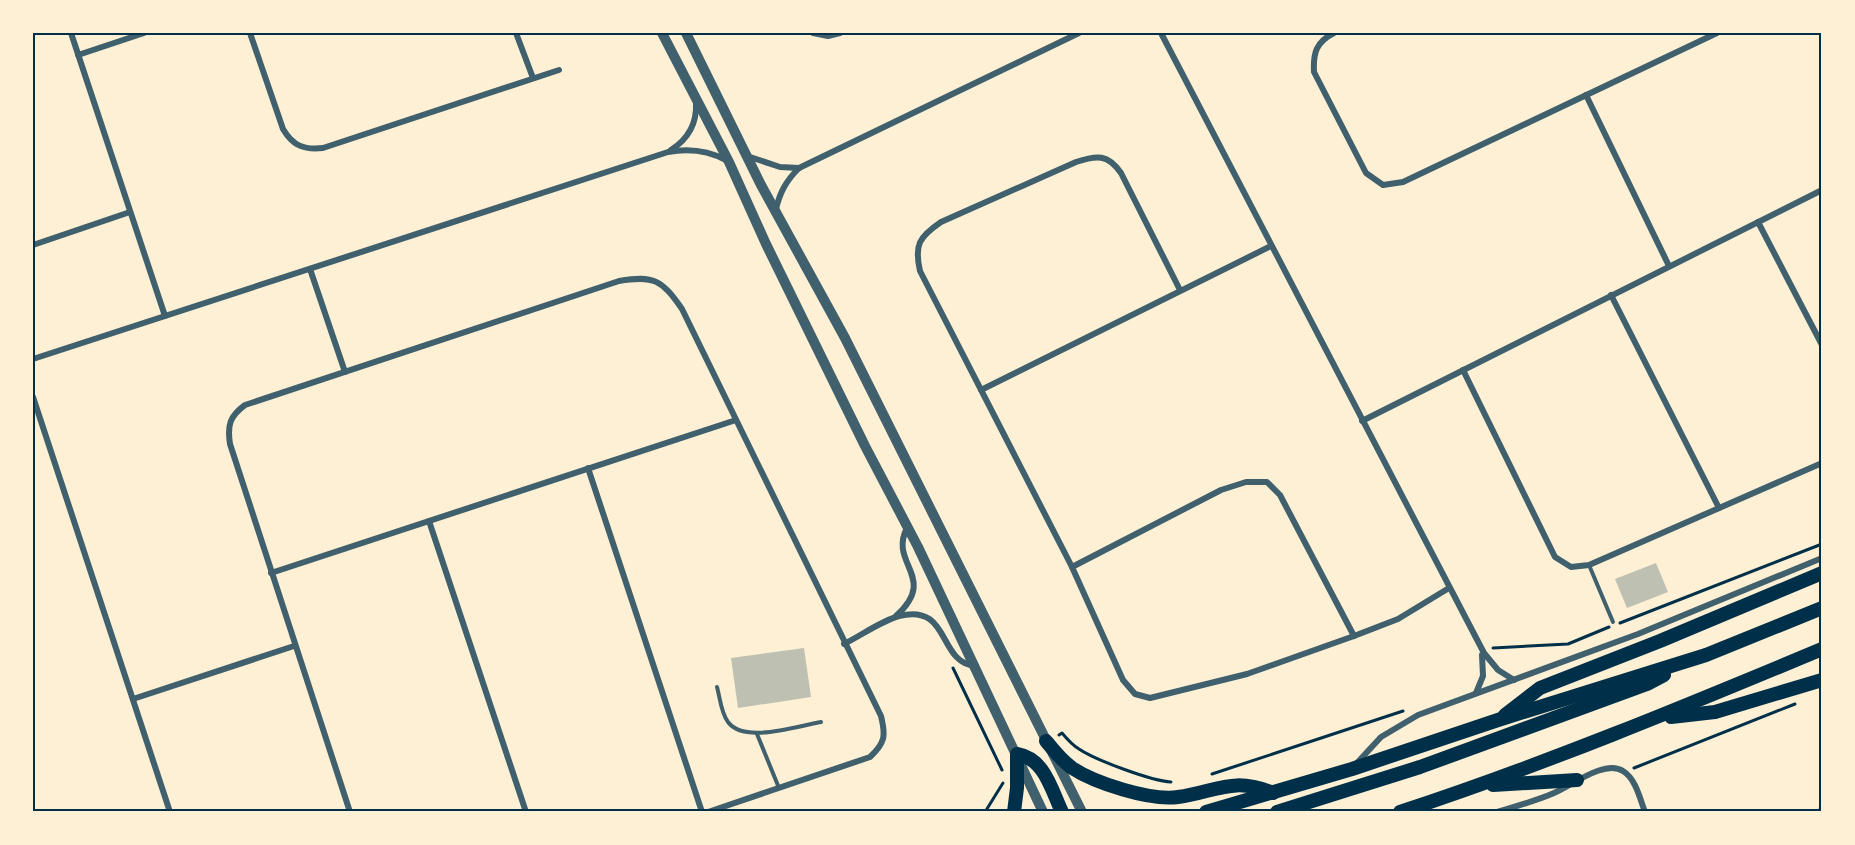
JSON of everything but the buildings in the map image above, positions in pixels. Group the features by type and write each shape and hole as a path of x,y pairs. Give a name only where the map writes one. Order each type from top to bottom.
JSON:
{"highway":[{"path":"1498,720 1540,688 1822,573"},
{"path":"1277,812 1431,764 1647,684 1706,655 1822,608"},
{"path":"1400,812 1479,786 1822,649"},
{"path":"1206,812 1352,769 1498,720 1706,655"},
{"path":"1648,720 1715,712 1822,680"},
{"path":"1046,741 1061,759 1080,773 1144,795 1180,797 1236,785 1248,785 1273,793"},
{"path":"1014,812 1017,754 1028,756 1040,766 1062,812"},
{"path":"1479,786 1577,780"}],"street":[{"path":"71,33 165,316"},
{"path":"78,55 144,33"},
{"path":"250,33 283,129 289,140 310,150 323,148 559,70"},
{"path":"516,33 533,78"},
{"path":"662,33 729,162 766,244 865,446 908,527 1043,812"},
{"path":"686,33 746,156 846,338 1082,812"},
{"path":"813,33 828,36 840,33"},
{"path":"775,211 783,187 799,168 1079,33"},
{"path":"1161,33 1481,648 1491,664 1514,680"},
{"path":"1334,33 1323,39 1313,54 1314,72 1366,173 1383,185 1403,182 1717,33"},
{"path":"1586,95 1669,266"},
{"path":"668,152 685,138 691,129 695,119 695,98"},
{"path":"33,359 668,152 700,151 729,162"},
{"path":"746,156 772,165 799,168"},
{"path":"1180,290 1121,173 1114,163 1102,157 1076,162 941,222 918,243 916,255 920,272 1072,567 1123,680 1135,694 1150,698 1247,674 1398,619 1449,588"},
{"path":"1362,421 1822,190"},
{"path":"33,244 130,212"},
{"path":"1758,222 1822,345"},
{"path":"981,390 1271,246"},
{"path":"310,269 345,372"},
{"path":"350,812 230,444 228,431 230,421 235,413 245,405 619,281 639,277 653,280 663,286 681,309 881,716 884,738 880,748 870,758 708,812"},
{"path":"1611,296 1719,508"},
{"path":"1463,370 1555,557 1571,567 1589,565 1822,463"},
{"path":"33,397 170,812"},
{"path":"271,573 736,420"},
{"path":"588,468 702,812"},
{"path":"1072,567 1221,490 1246,482 1267,482 1280,495 1354,636"},
{"path":"429,520 526,812"},
{"path":"844,644 894,618 909,603 914,591 914,578 902,548 904,534 908,527"},
{"path":"1352,769 1381,737 1399,724 1418,715 1648,630 1822,558"},
{"path":"894,618 912,615 933,622 942,632 955,658 975,666"},
{"path":"133,699 294,646"},
{"path":"1476,693 1484,667 1481,648"},
{"path":"1497,812 1556,792 1577,780 1610,769 1624,771 1633,783 1645,812"},
{"path":"1821,812 1822,807"}],"lane":[{"path":"1589,565 1613,622"},
{"path":"717,687 724,714 730,724 745,733 821,722"},
{"path":"757,733 779,789"}],"path":[{"path":"1481,648 1568,644 1822,544"},
{"path":"953,668 1004,775 985,812"},
{"path":"1624,771 1800,702"},
{"path":"1208,775 1411,708"},
{"path":"1046,741 1062,733 1087,754 1156,780 1176,782"}]}
